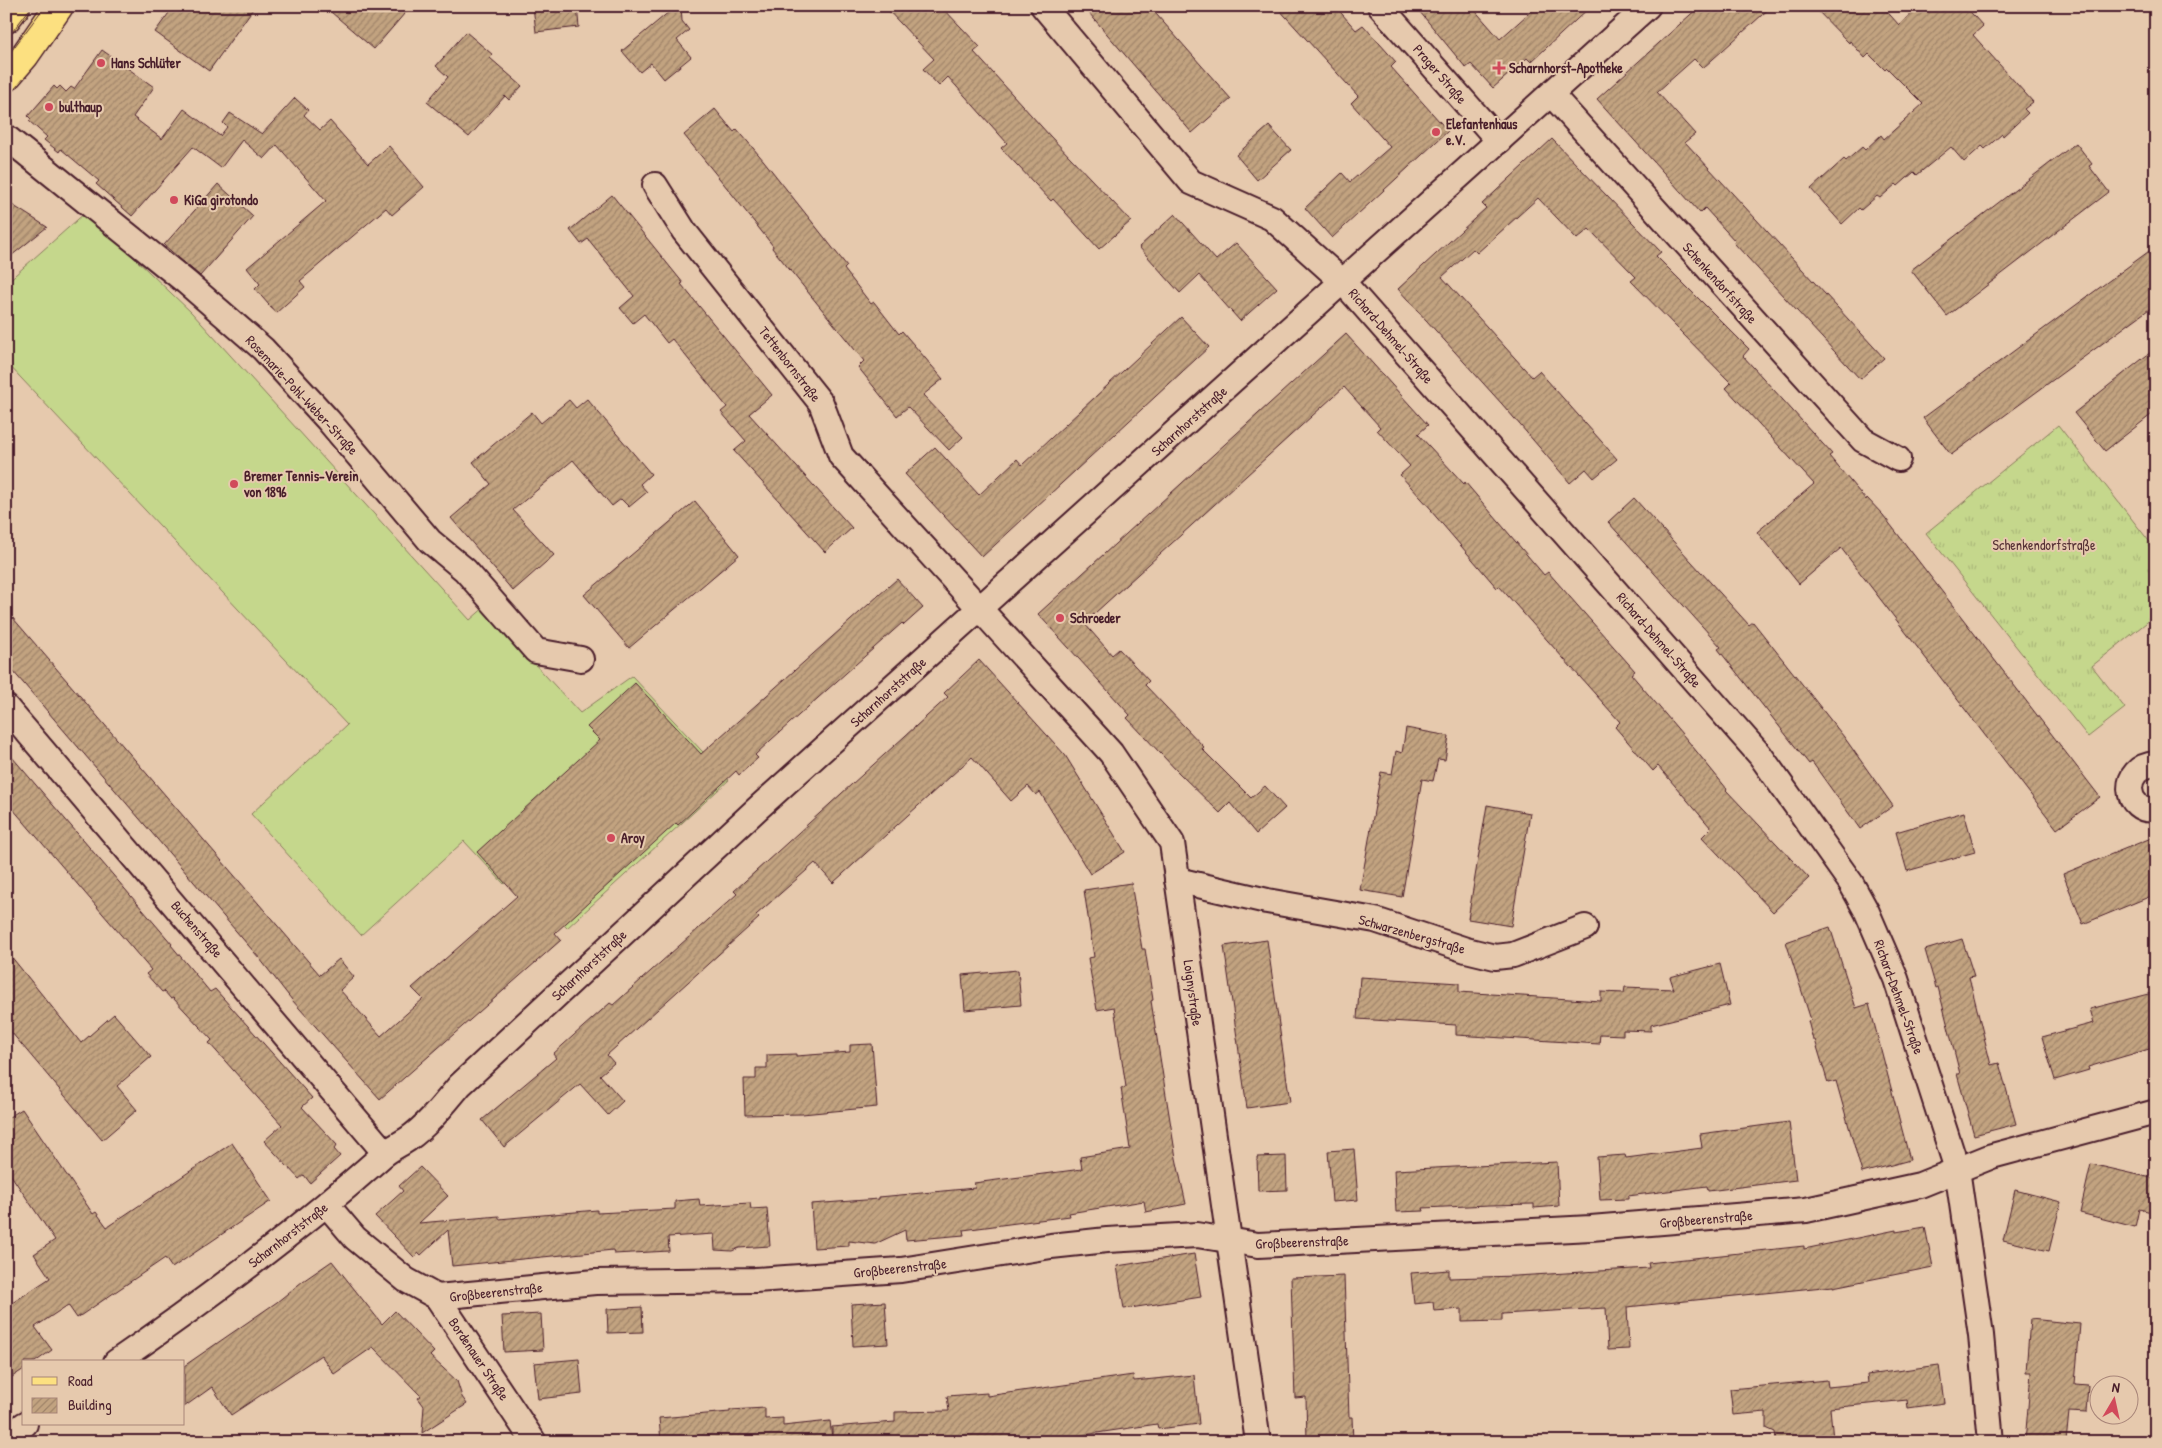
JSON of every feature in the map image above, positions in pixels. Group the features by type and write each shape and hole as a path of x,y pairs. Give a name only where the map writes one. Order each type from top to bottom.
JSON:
{"main road":[{"path":"6,19 16,6"},
{"path":"6,77 25,55 59,6"}],"street":[{"name":"Richard-Dehmel-Straße","path":"1043,6 1191,182 1272,218 1344,282 1760,755 1851,883 1867,912 1896,979 1957,1169 1982,1335 1991,1442"},
{"name":"Prager Straße","path":"1380,6 1499,141"},
{"name":"Scharnhorststraße","path":"119,1360 192,1310 327,1205 385,1153 415,1133 435,1115 460,1085 758,808 1552,95 1648,6"},
{"name":"Schenkendorfstraße","path":"1552,95 1862,440 1898,459"},
{"name":"Rosemarie-Pohl-Weber-Straße","path":"6,137 186,282 263,349 328,420 430,541 465,570 536,651 581,659"},
{"name":"Tettenbornstraße","path":"655,185 684,231 822,404 842,456 981,609"},
{"name":"Loignystraße","path":"981,609 1111,753 1172,843 1258,1442"},
{"name":"Buchenstraße","path":"6,707 385,1153"},
{"path":"2156,764 2141,767 2132,776 2129,790 2135,803 2148,811 2156,809"},
{"name":"Schwarzenbergstraße","path":"1177,880 1267,901 1375,920 1466,950 1495,957 1513,955 1585,927"},
{"name":"Großbeerenstraße","path":"437,1297 596,1282 755,1280 901,1270 1051,1246 1107,1240 1197,1235 1258,1246 1591,1228 1806,1210 1920,1185 1992,1156 2156,1112"},
{"name":"Bordenauer Straße","path":"327,1205 355,1238 406,1280 437,1297 534,1442"},
{"path":"6,1438 23,1426"}],"green space":[{"name":"Bremer Tennis-Verein von 1896","path":"86,212 192,313 470,620 486,606 522,650 580,713 632,676 729,780 567,928 516,873 504,884 464,841 361,935 251,814 347,725 6,362 6,283"},
{"name":"Schenkendorfstraße","path":"2058,425 2156,550 2156,615 2092,666 2125,708 2088,737 1926,533"}],"building":[{"path":"174,6 255,6 209,71 155,32"},
{"path":"324,6 411,6 374,49"},
{"path":"533,6 577,6 579,27 536,32"},
{"path":"676,6 681,6 682,21 689,30 677,40 691,57 664,79 651,63 640,72 622,51"},
{"path":"884,6 941,6 980,47 974,52 1131,221 1099,249 1053,199 1051,201 1001,148 1007,143 948,77 939,86 923,69 934,59"},
{"path":"1083,6 1149,6 1231,99 1192,133"},
{"path":"1276,6 1335,6 1356,30 1363,25 1396,62 1391,67 1448,131 1332,238 1305,208 1342,173 1350,182 1390,147 1351,103 1358,96"},
{"path":"1415,6 1471,6 1500,39 1537,6 1591,6 1531,62 1527,58 1493,88 1471,64 1466,68"},
{"path":"1700,6 1772,6 1703,68 1694,59 1657,92 1695,134 1685,142 1884,358 1860,379 1734,243 1735,241 1705,208 1700,213 1597,99"},
{"path":"1813,6 1882,6 1899,25 1919,6 1965,6 1983,26 1973,35 2033,102 2024,109 2028,113 2003,136 2002,134 1985,149 1982,146 1964,162 1951,147 1917,175 1914,172 1880,198 1877,196 1861,210 1859,208 1842,224 1811,189 1844,159 1846,161 1862,147 1865,150 1881,135 1884,139 1923,104 1887,68 1885,70 1869,54 1865,58"},
{"path":"466,32 493,55 490,58 522,86 509,100 505,96 469,137 427,102 448,77 436,66"},
{"path":"102,50 154,87 133,117 162,139 184,109 220,136 227,127 223,123 230,113 262,134 295,98 308,110 304,115 320,130 330,121 368,164 389,146 424,187 392,215 386,208 300,281 305,287 276,313 255,289 260,284 247,268 326,201 277,145 264,159 242,140 221,168 193,147 132,216 96,184 99,181 61,149 59,152 44,140 47,137 29,121 31,119 28,116 54,86 57,89 60,86 66,92 71,87 74,89"},
{"path":"715,109 734,132 737,129 764,161 847,266 844,269 871,304 874,302 899,334 902,331 943,379 923,395 963,437 949,450 908,407 897,416 858,367 864,361 772,248 773,246 684,135"},
{"path":"1269,126 1291,150 1257,180 1236,155"},
{"path":"1552,139 1661,252 1656,256 1749,349 1743,356 1832,454 1829,456 1866,500 1867,498 1883,515 2100,797 2057,829 1841,548 1799,584 1757,532 1814,484 1726,388 1731,383 1631,281 1636,277 1589,229 1577,239 1538,198 1477,253 1473,249 1442,277 1532,377 1539,371 1617,459 1594,478 1586,469 1570,483 1502,404 1398,289 1486,208 1482,204"},
{"path":"2076,143 2092,164 2089,166 2109,192 1947,316 1911,270"},
{"path":"218,184 253,216 200,276 164,245"},
{"path":"612,195 683,283 681,284 772,395 749,414 852,528 825,552 734,451 746,441 721,412 727,407 672,339 667,343 644,314 633,323 620,308 634,296 588,239 581,244 570,230"},
{"path":"6,201 47,227 6,260"},
{"path":"1175,214 1216,260 1236,243 1277,288 1240,321 1199,275 1180,293 1139,247"},
{"path":"2156,246 2156,304 1951,455 1923,418"},
{"path":"1181,317 1209,347 982,557 905,474 935,447 979,495 1017,459 1022,465"},
{"path":"1346,334 1428,425 1418,434 1464,484 1465,482 1544,575 1548,572 1635,671 1631,674 1688,741 1726,790 1809,878 1773,912 1702,837 1711,828 1658,766 1653,771 1615,727 1620,722 1499,586 1497,588 1400,475 1410,466 1377,430 1380,427 1344,387 1084,623 1112,655 1119,649 1149,681 1145,685 1204,747 1202,749 1251,798 1265,786 1285,808 1256,834 1230,803 1220,813 1178,772 1127,718 1130,715 1038,614"},
{"path":"2156,348 2156,411 2105,451 2074,413"},
{"path":"587,399 651,474 640,484 647,492 629,507 621,499 612,506 573,460 513,510 554,555 513,591 451,518 491,484 473,462 532,412 541,423 569,400 576,408"},
{"path":"1634,498 1749,625 1753,622 1844,737 1893,806 1860,829 1812,762 1809,764 1718,649 1721,647 1608,522"},
{"path":"695,501 739,555 629,648 584,595"},
{"path":"897,579 923,608 904,625 902,623 771,740 755,755 758,758 739,775 736,771 678,825 676,823 555,933 561,940 380,1099 292,1000 260,959 6,663 6,610 320,975 339,959 354,977 340,990 381,1036 423,999 412,988 517,896 477,852 600,740 587,727 635,683 701,754"},
{"path":"979,660 1065,755 1125,852 1090,874 1040,792 1036,795 1028,786 1011,801 972,757 833,883 815,863 756,915 759,918 607,1055 614,1063 600,1075 623,1101 608,1115 580,1084 504,1147 482,1120 556,1058 553,1054 610,1003 613,1005 737,894 734,891 948,697 944,693"},
{"path":"1406,728 1449,736 1445,760 1438,759 1433,781 1422,779 1402,897 1360,890 1381,772 1392,774 1396,751 1402,753"},
{"path":"6,750 172,944 210,992 215,989 312,1098 302,1107 337,1145 334,1149 340,1156 310,1183 304,1175 299,1179 264,1141 282,1125 209,1043 212,1040 173,998 171,999 164,991 162,992 146,974 151,970 6,801"},
{"path":"1487,805 1530,813 1511,926 1468,919"},
{"path":"1964,812 1975,852 1907,871 1896,832"},
{"path":"2156,836 2156,894 2083,924 2063,874"},
{"path":"1131,883 1142,949 1145,949 1153,1000 1151,1001 1176,1158 1186,1204 1146,1212 1144,1201 1069,1213 1070,1216 963,1230 964,1235 906,1240 905,1230 875,1244 849,1241 849,1246 814,1248 811,1204 879,1199 879,1197 975,1188 974,1183 1082,1169 1080,1157 1130,1149 1121,1088 1126,1087 1114,1007 1097,1010 1088,958 1094,957 1084,890"},
{"path":"1830,927 1856,1008 1869,1004 1910,1160 1862,1173 1836,1081 1828,1083 1815,1040 1813,1040 1808,1021 1811,1020 1786,942"},
{"path":"1962,939 1974,976 1969,977 1991,1065 1999,1063 2016,1124 1974,1135 1957,1074 1960,1074 1938,987 1936,988 1925,950"},
{"path":"1267,940 1290,1102 1247,1108 1224,946"},
{"path":"6,950 81,1043 114,1014 151,1057 117,1086 137,1110 102,1140 6,1026"},
{"path":"1720,964 1730,1005 1651,1025 1651,1031 1623,1030 1623,1035 1600,1034 1599,1044 1456,1035 1456,1025 1357,1019 1360,977 1459,983 1459,992 1601,1001 1601,992 1624,993 1625,987 1674,989 1670,977"},
{"path":"1018,970 1021,1005 965,1010 962,975"},
{"path":"2156,992 2156,1047 2088,1067 2089,1070 2055,1080 2042,1037 2094,1023 2090,1009"},
{"path":"872,1044 877,1107 802,1114 745,1115 744,1079 756,1079 756,1068 767,1068 767,1055 796,1054 796,1056 850,1052 850,1045"},
{"path":"22,1109 93,1214 96,1212 107,1227 232,1143 271,1201 172,1268 165,1258 77,1318 68,1305 35,1327 52,1350 38,1360 22,1360 22,1370 6,1381 6,1307 50,1278 34,1254 55,1240 6,1168 6,1119"},
{"path":"1789,1122 1796,1180 1708,1191 1707,1186 1628,1196 1628,1199 1600,1200 1597,1157 1625,1155 1626,1158 1702,1148 1700,1134"},
{"path":"1354,1149 1358,1200 1332,1202 1328,1151"},
{"path":"1286,1156 1287,1190 1258,1191 1257,1157"},
{"path":"1557,1162 1559,1206 1534,1208 1534,1204 1490,1205 1423,1208 1424,1211 1396,1212 1394,1170"},
{"path":"2091,1164 2156,1179 2156,1213 2139,1209 2135,1227 2080,1213"},
{"path":"420,1167 448,1196 419,1223 499,1216 499,1219 597,1210 597,1213 675,1209 675,1201 699,1199 700,1206 750,1203 751,1209 767,1208 770,1246 739,1248 732,1251 715,1250 714,1234 668,1237 669,1251 614,1254 613,1250 452,1266 448,1230 421,1255 419,1253 414,1257 375,1216 403,1191 399,1186"},
{"path":"2015,1190 2061,1202 2049,1251 2003,1240"},
{"path":"1925,1227 1933,1267 1833,1287 1627,1307 1629,1349 1608,1350 1606,1308 1502,1314 1502,1321 1462,1322 1462,1309 1434,1311 1433,1302 1414,1304 1411,1273 1449,1270 1449,1278 1649,1268 1648,1263 1804,1246 1804,1249 1896,1230 1896,1232"},
{"path":"1194,1254 1201,1297 1124,1309 1117,1266"},
{"path":"332,1261 382,1324 395,1311 434,1352 430,1356 457,1381 462,1397 467,1404 422,1433 424,1406 418,1398 421,1396 373,1347 334,1374 321,1355 231,1415 212,1387 185,1406 185,1365 277,1302"},
{"path":"1344,1276 1349,1417 1352,1417 1353,1442 1307,1442 1306,1397 1295,1398 1291,1278"},
{"path":"885,1302 888,1344 853,1346 851,1304"},
{"path":"642,1307 643,1332 608,1333 607,1309"},
{"path":"541,1314 543,1350 504,1352 502,1316"},
{"path":"2030,1319 2080,1324 2075,1384 2088,1385 2086,1413 2069,1412 2066,1442 2025,1442 2031,1372 2026,1372"},
{"path":"579,1359 582,1394 538,1399 534,1363"},
{"path":"1939,1365 1944,1403 1908,1408 1907,1400 1830,1408 1833,1439 1776,1442 1775,1432 1766,1428 1766,1412 1733,1415 1730,1389 1827,1380 1828,1387 1868,1383 1867,1375"},
{"path":"1133,1375 1134,1381 1194,1375 1199,1424 1158,1429 1157,1424 1037,1442 661,1442 659,1418 765,1408 765,1419 783,1418 783,1426 830,1421 832,1438 832,1427 895,1422 895,1412 949,1411 947,1396 987,1393 987,1396"}],"tram line":[{"path":"6,40 32,6"},
{"path":"6,58 45,6"}],"place":[{"name":"Hans Schlüter","path":"101,63"},
{"name":"Scharnhorst-Apotheke","path":"1499,68"},
{"name":"bulthaup","path":"49,107"},
{"name":"Elefantenhaus e.V.","path":"1436,132"},
{"name":"KiGa girotondo","path":"174,200"},
{"name":"Bremer Tennis-Verein von 1896","path":"234,484"},
{"name":"Schroeder","path":"1060,618"},
{"name":"Aroy","path":"611,838"}]}
